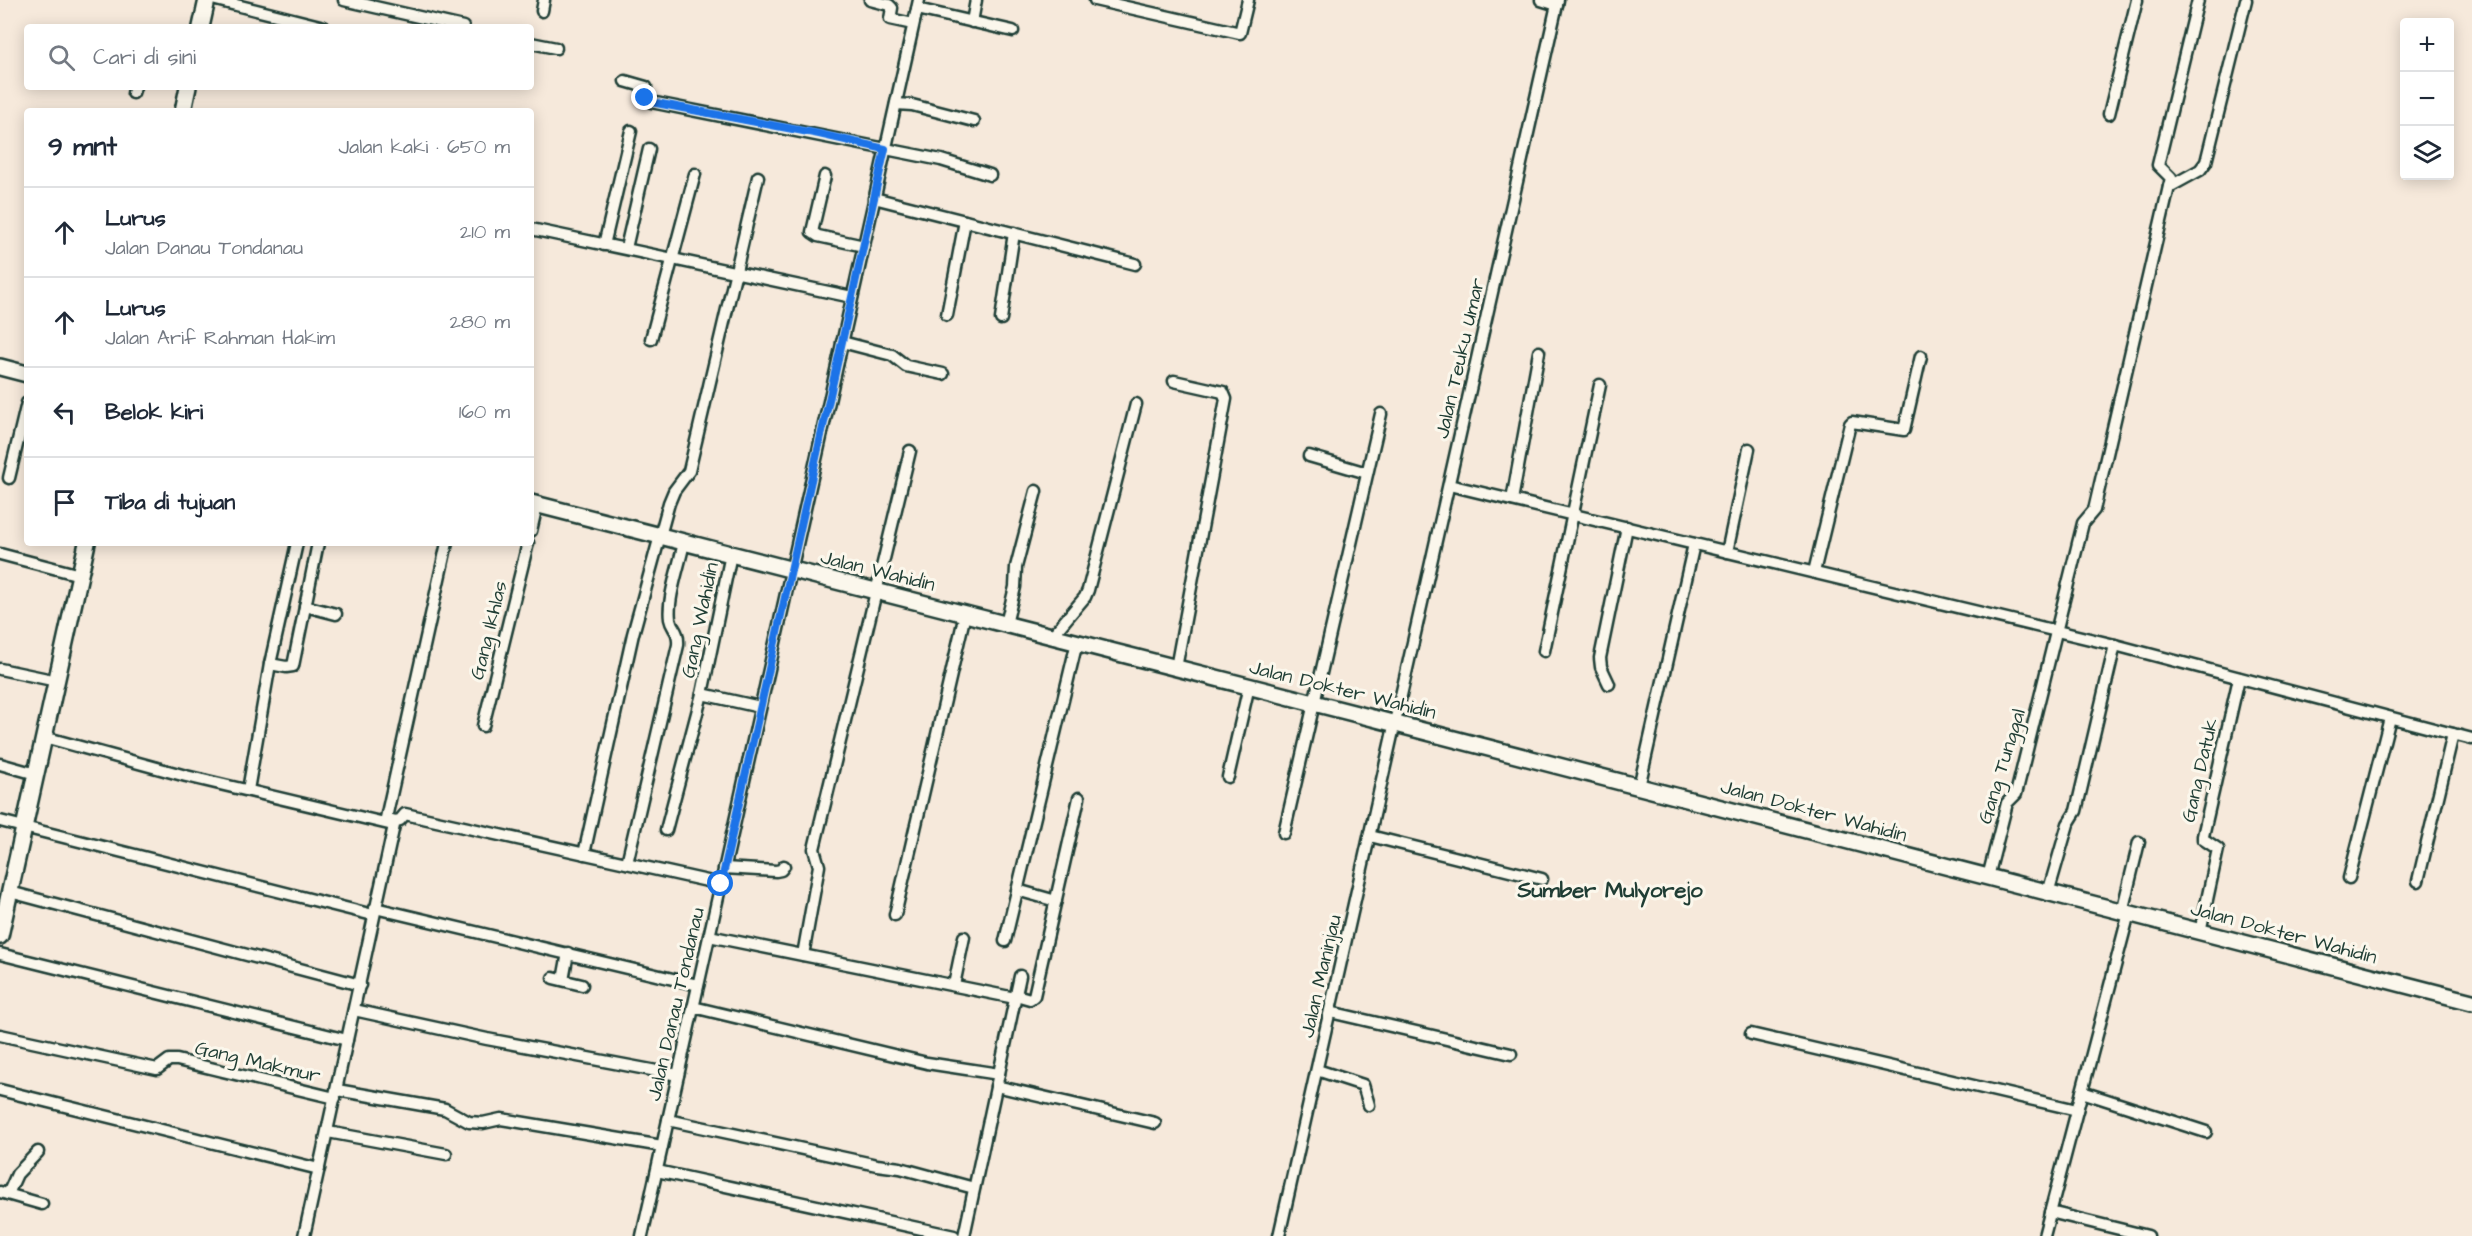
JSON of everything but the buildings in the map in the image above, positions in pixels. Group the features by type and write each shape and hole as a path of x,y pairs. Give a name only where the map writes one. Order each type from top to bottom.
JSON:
{"street":[{"path":"202,24 207,0"},
{"path":"216,0 307,24"},
{"path":"344,0 450,24"},
{"path":"870,0 889,5 892,8 890,19 913,24"},
{"path":"972,22 976,0"},
{"path":"1095,0 1240,33 1248,0"},
{"path":"1541,0 1557,2"},
{"path":"2109,114 2137,0"},
{"path":"2169,186 2170,176 2158,165 2198,0"},
{"path":"2169,186 2200,170 2205,162 2246,0"},
{"name":"Jalan Teuku Umar","path":"1396,724 1557,2"},
{"path":"918,4 972,22 1013,31"},
{"name":"Jalan Danau Tondanau","path":"642,1236 918,4"},
{"path":"534,44 556,48"},
{"path":"625,81 646,87 645,98 651,102 941,160 990,175"},
{"path":"184,108 187,90"},
{"path":"896,104 974,121"},
{"path":"604,245 631,131"},
{"path":"626,248 649,149"},
{"path":"651,339 674,260 695,174"},
{"path":"825,176 812,232 818,236 864,246"},
{"path":"584,854 633,634 674,491 689,471 758,177"},
{"name":"Gang Tunggal","path":"1988,877 2007,803 2016,794 2083,523 2094,510 2169,186"},
{"path":"874,198 1135,264"},
{"path":"947,315 965,221"},
{"path":"534,230 852,297"},
{"path":"1001,319 1014,233"},
{"path":"842,342 892,355 906,366 943,374"},
{"path":"1512,500 1539,352"},
{"path":"1814,572 1850,424 1852,422 1904,430 1921,356"},
{"path":"0,367 24,373"},
{"path":"1174,381 1223,392 1226,399 1176,668"},
{"path":"1544,651 1600,385"},
{"path":"1052,636 1085,597 1088,590 1136,404"},
{"path":"1284,833 1381,414"},
{"path":"9,478 24,416"},
{"path":"1727,552 1749,449"},
{"path":"803,955 819,867 814,849 910,451"},
{"path":"1309,456 1367,473"},
{"path":"1449,484 2115,645 2472,740"},
{"path":"1006,624 1015,587 1016,567 1036,491"},
{"name":"Jalan Wahidin","path":"534,504 1144,660"},
{"path":"1609,684 1601,667 1600,658 1627,527"},
{"path":"627,863 678,645 679,634 670,621 671,603 684,542"},
{"path":"1640,787 1694,544"},
{"path":"1,929 86,546"},
{"path":"248,790 270,664 296,546"},
{"path":"270,664 293,666 317,546"},
{"path":"395,823 386,818 446,546"},
{"name":"Gang Ikhlas","path":"483,726 527,546"},
{"path":"0,554 80,575"},
{"name":"Gang Wahidin","path":"666,830 702,694 731,554"},
{"path":"290,574 310,579"},
{"path":"305,606 336,614"},
{"path":"895,915 965,614"},
{"path":"1005,941 1077,642"},
{"path":"2048,893 2068,824 2076,811 2115,645"},
{"name":"Jalan Dokter Wahidin","path":"1144,660 2472,1002"},
{"path":"0,669 57,681"},
{"name":"Gang Datuk","path":"2200,932 2218,849 2203,839 2203,836 2239,678"},
{"path":"1228,777 1249,686"},
{"name":"Gang Wahidin","path":"702,694 760,707"},
{"path":"2349,878 2390,718"},
{"name":"Jalan Maninjau","path":"1279,1236 1396,724"},
{"path":"2418,881 2452,734"},
{"path":"44,737 248,790 395,823 405,814 721,884"},
{"path":"0,764 36,774"},
{"path":"709,936 1030,999 1034,996 1079,798"},
{"path":"0,821 374,911 568,953 698,985"},
{"path":"304,1236 395,823"},
{"path":"1370,836 1542,879"},
{"path":"2044,1236 2082,1092 2125,913 2139,842"},
{"path":"724,868 776,871 781,870 784,866"},
{"path":"1017,890 1056,901"},
{"path":"10,892 360,985"},
{"path":"954,985 964,937"},
{"path":"568,953 558,979 582,985"},
{"path":"0,954 347,1040"},
{"path":"964,1236 1020,976"},
{"path":"693,1007 927,1063 999,1074"},
{"path":"354,1010 487,1039 678,1076"},
{"path":"1330,1012 1511,1054"},
{"path":"1750,1034 2077,1110"},
{"name":"Gang Makmur","path":"0,1035 157,1070 169,1060 177,1060 336,1094 445,1109 469,1122 483,1123 501,1119 662,1146"},
{"path":"1317,1070 1363,1085 1369,1105"},
{"path":"996,1086 1155,1123"},
{"path":"0,1090 319,1168"},
{"path":"2082,1092 2206,1132"},
{"path":"668,1120 876,1165 900,1168 974,1188"},
{"path":"328,1132 446,1154"},
{"path":"38,1152 17,1174 4,1193 42,1204"},
{"path":"657,1170 954,1236"},
{"path":"2050,1212 2148,1236"}],"district":[{"name":"Sumber Mulyorejo","path":"1610,889"}],"route":[{"path":"645,98 651,102 885,149 721,884"}]}
